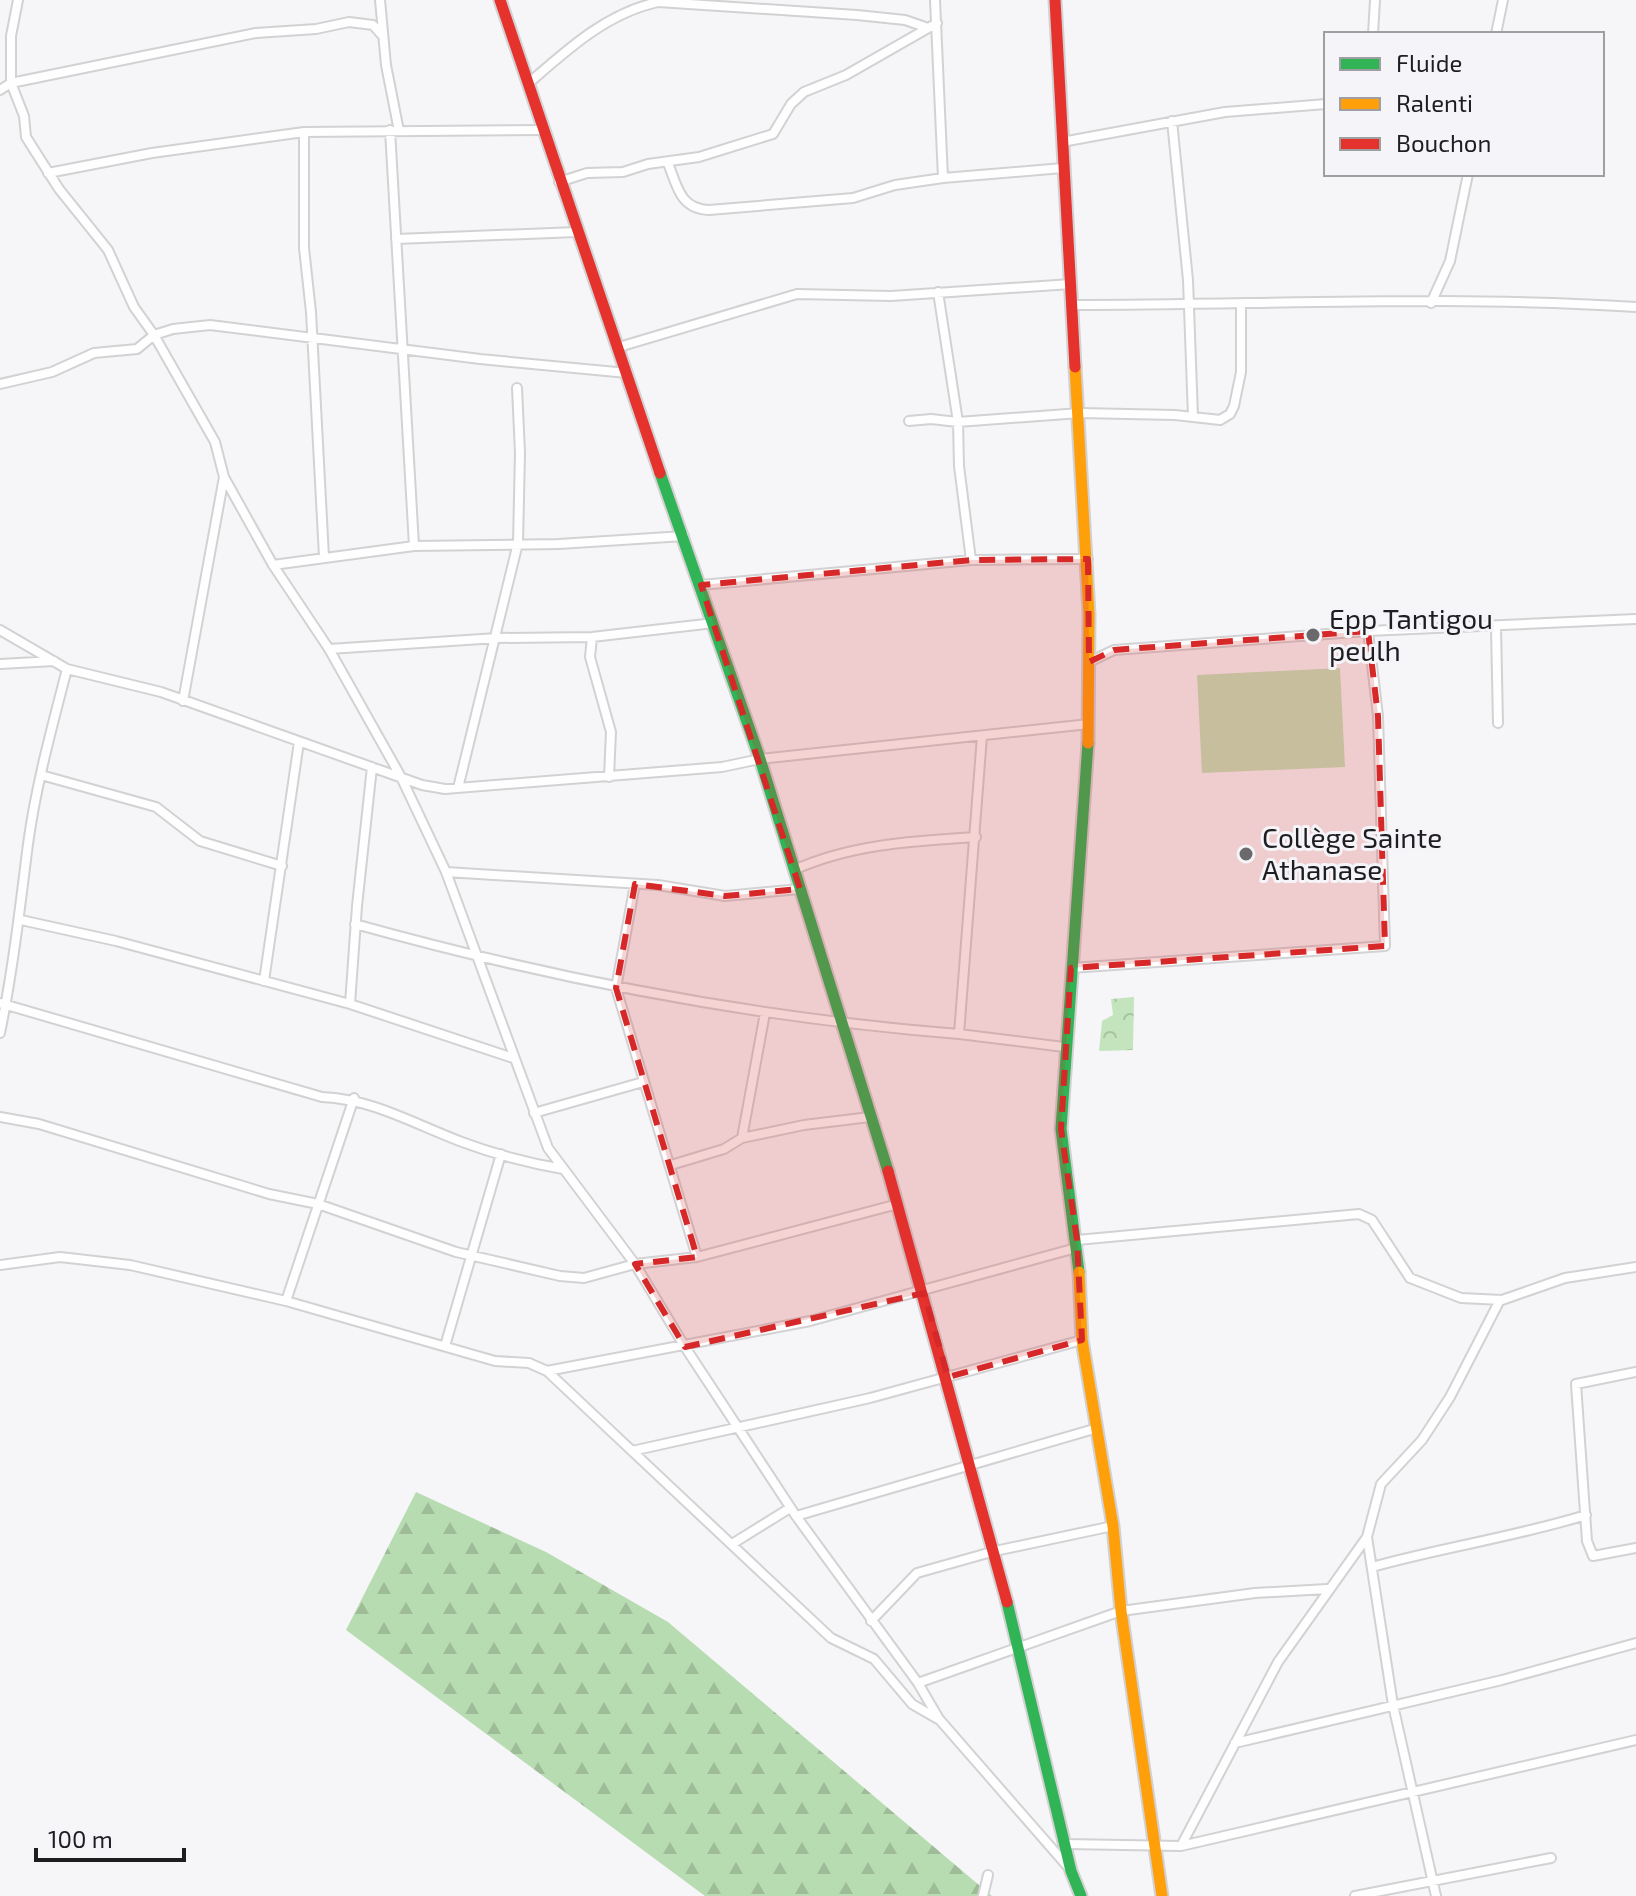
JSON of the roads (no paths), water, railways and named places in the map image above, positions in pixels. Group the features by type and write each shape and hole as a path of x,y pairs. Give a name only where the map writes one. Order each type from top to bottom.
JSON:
{"street":[{"path":"18,0 11,36 11,83 24,116 26,137 48,173 108,250 134,307 154,335 215,442 224,477 273,565 329,649 401,777 446,872 548,1148 635,1264 790,1508 918,1683 939,1719 1071,1871"},
{"path":"380,0 381,34 395,130 401,350 414,546"},
{"path":"500,0 530,82 559,182 760,759 898,1204 948,1377 969,1467 995,1551 1071,1871 1081,1896"},
{"path":"935,0 943,178"},
{"path":"1055,0 1088,559 1089,662 1089,724 1064,1047 1061,1129 1077,1244 1082,1340 1094,1429 1113,1526 1121,1611 1162,1896"},
{"path":"1373,32 1375,0"},
{"path":"1496,32 1503,0"},
{"path":"530,82 588,34 639,6 658,2 857,15 905,20 928,28"},
{"path":"0,90 11,83 267,31 316,29 349,22 373,25 381,34"},
{"path":"559,182 587,173 623,172 648,164 699,157 773,134 791,104 804,92 846,75 937,23"},
{"path":"1062,142 1225,112 1324,104"},
{"path":"1172,121 1189,305 1193,417"},
{"path":"48,173 152,153 304,132 543,130"},
{"path":"304,132 304,248 324,557"},
{"path":"668,163 684,201 697,210 853,198 895,185 943,178 1063,168"},
{"path":"1431,303 1450,261 1468,176"},
{"path":"396,239 577,232"},
{"path":"619,347 787,295 938,292 1071,284"},
{"path":"938,292 958,422 959,466 971,560"},
{"path":"1074,305 1241,306 1344,301 1568,303 1636,307"},
{"path":"909,421 958,422 1080,413 1220,420 1230,414 1234,406 1241,372 1241,306"},
{"path":"0,384 52,372 94,353 137,349 154,335 210,325 401,350 627,373"},
{"path":"458,788 518,543 520,453 517,388"},
{"path":"183,701 224,477"},
{"path":"273,565 414,546 559,544 684,536"},
{"path":"701,585 971,560 1088,559"},
{"path":"1089,662 1114,650 1368,631 1496,628 1636,619"},
{"path":"329,649 497,638 592,637 714,623"},
{"path":"1496,628 1498,723"},
{"path":"0,630 67,669 97,674 183,701 434,787 458,788 722,767 760,759 1089,724"},
{"path":"1071,968 1385,946 1378,716 1368,631"},
{"path":"592,637 590,657 611,732 609,777"},
{"path":"0,664 55,661"},
{"path":"0,1033 3,1003 21,920 28,843 67,669"},
{"path":"959,1034 964,932 976,837 982,736"},
{"path":"264,981 299,742"},
{"path":"350,1004 355,924 372,767"},
{"path":"41,775 156,807 200,841 282,866"},
{"path":"794,870 825,856 882,845 976,837"},
{"path":"446,872 635,884 725,896 800,889"},
{"path":"635,884 616,988 697,1257"},
{"path":"21,920 87,933 350,1004 513,1058"},
{"path":"355,924 477,958 616,988 843,1025 959,1034 1064,1047"},
{"path":"3,1003 322,1097 354,1098 501,1154 563,1169"},
{"path":"742,1138 765,1013"},
{"path":"534,1113 643,1082"},
{"path":"286,1301 354,1098"},
{"path":"0,1117 39,1124 269,1194 318,1204 414,1240 560,1276 584,1278 635,1264 697,1257 898,1204"},
{"path":"671,1165 724,1149 742,1138 804,1125 870,1117"},
{"path":"445,1346 501,1154"},
{"path":"547,1371 685,1347 924,1293 1077,1244 1359,1214 1372,1220 1410,1278 1450,1295 1500,1300 1565,1278 1636,1267"},
{"path":"0,1265 60,1257 130,1265 192,1282 286,1301 495,1361 529,1363 547,1371 831,1638 874,1659 912,1704 939,1719"},
{"path":"1181,1846 1278,1662 1327,1589 1367,1537 1381,1484 1430,1427 1461,1377 1500,1300"},
{"path":"632,1451 739,1430 1082,1340"},
{"path":"1636,1372 1576,1384 1587,1541 1593,1556 1636,1548"},
{"path":"796,1516 1094,1429"},
{"path":"732,1544 790,1508"},
{"path":"1372,1567 1459,1544 1508,1538 1586,1515"},
{"path":"871,1621 917,1573 995,1551 1113,1526"},
{"path":"1367,1537 1393,1705 1436,1896"},
{"path":"918,1683 1121,1611 1255,1593 1327,1589"},
{"path":"1235,1743 1502,1680 1636,1643"},
{"path":"1066,1844 1154,1843 1181,1846 1414,1789 1636,1740"},
{"path":"1355,1896 1551,1858"},
{"path":"983,1896 988,1875"}],"place":[{"name":"Epp Tantigou peulh","path":"1313,635"},
{"name":"Collège Sainte Athanase","path":"1246,854"}]}
